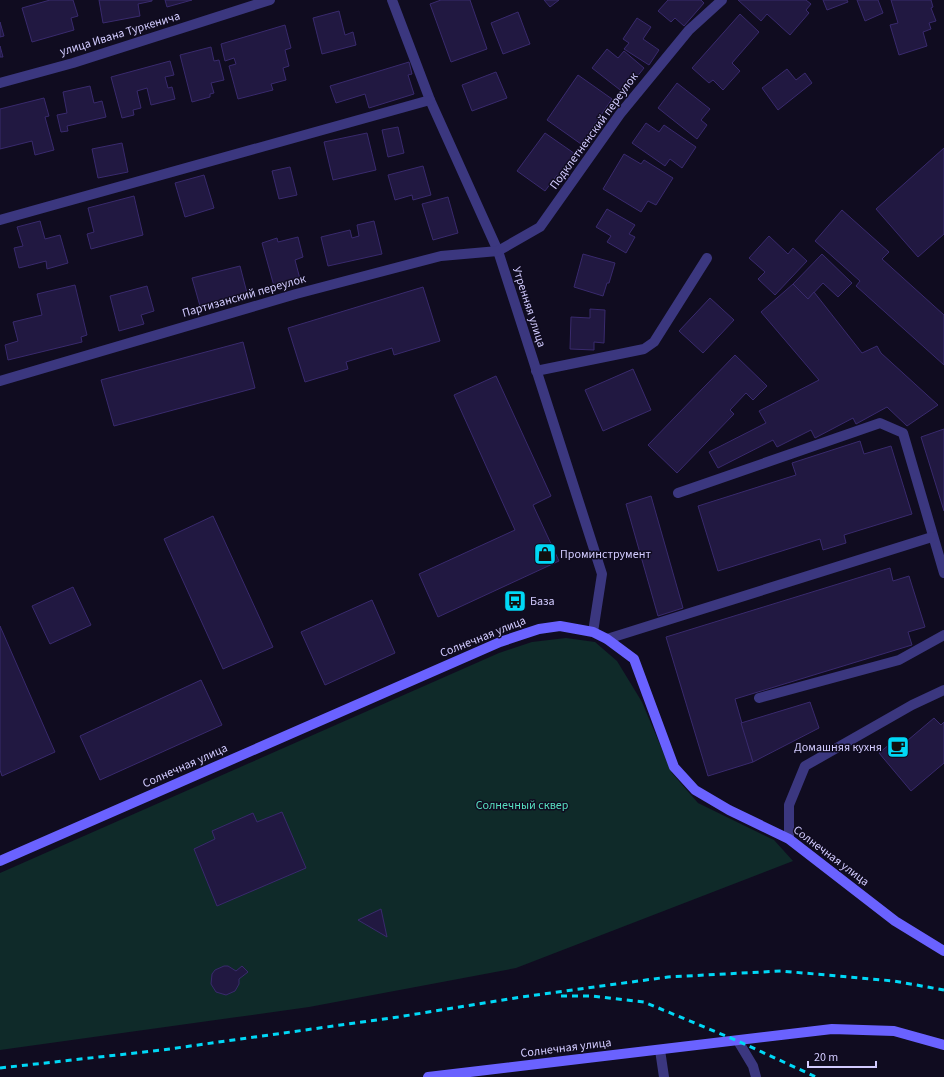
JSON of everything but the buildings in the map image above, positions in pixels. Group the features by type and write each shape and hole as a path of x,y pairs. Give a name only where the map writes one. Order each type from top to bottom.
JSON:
{"main road":[{"name":"Солнечная улица","path":"0,861 500,642 539,629 560,626 593,632 607,639 634,659 674,767 695,790 729,810 789,839 895,921 944,951"},
{"name":"Солнечная улица","path":"428,1077 832,1029 894,1031 944,1045"}],"street":[{"name":"улица Ивана Туркенича","path":"0,83 73,63 270,0"},
{"name":"Утренняя улица","path":"392,0 430,100 475,204 498,251 602,574 593,632"},
{"name":"Подклетненский переулок","path":"498,251 540,228 620,114 689,30 722,0"},
{"path":"0,220 430,100"},
{"name":"Партизанский переулок","path":"0,381 296,294 395,268 441,256 498,251"},
{"path":"536,371 644,349 654,342 707,258"},
{"path":"678,493 880,423 902,432 932,537 944,573"},
{"path":"607,639 932,537"},
{"path":"759,698 899,660 944,634"},
{"path":"789,839 789,805 805,766 912,705 944,690"},
{"path":"738,1041 753,1066 756,1077"},
{"path":"660,1050 664,1077"}],"green space":[{"name":"Солнечный сквер","path":"566,638 595,642 617,661 642,702 672,773 698,803 774,840 793,861 516,968 309,1007 0,1050 0,873 499,653 532,642"}],"railway":[{"path":"0,1068 162,1050 668,977 781,971 894,981 944,990"},
{"path":"561,996 591,996 644,1002 738,1041 816,1077"}],"place":[{"name":"Проминструмент","path":"545,554"},
{"name":"База","path":"515,601"},
{"name":"Домашняя кухня","path":"898,747"}]}
